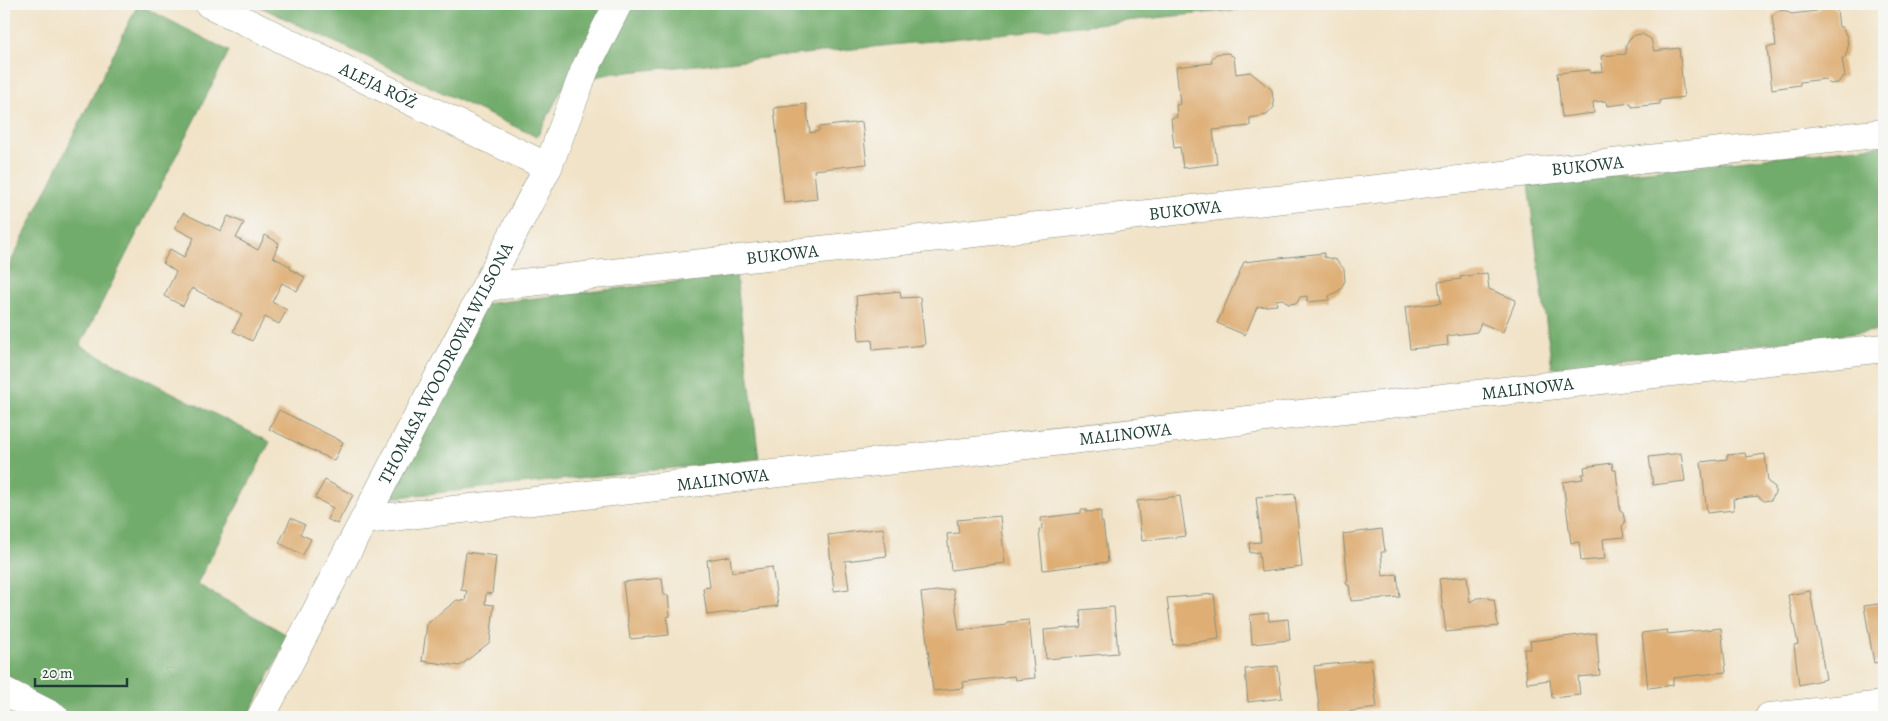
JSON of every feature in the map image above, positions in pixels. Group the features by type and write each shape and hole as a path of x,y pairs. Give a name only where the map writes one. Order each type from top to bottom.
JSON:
{"street":[{"name":"ALEJA RÓŻ","path":"209,4 548,167"},
{"name":"THOMASA WOODROWA WILSONA","path":"261,717 548,167 585,69 618,4"},
{"name":"BUKOWA","path":"485,288 1884,133"},
{"name":"MALINOWA","path":"365,520 1884,348"},
{"path":"4,691 55,717"},
{"path":"1768,717 1884,705"}],"green space":[{"path":"138,4 229,51 80,346 270,442 197,584 289,636 248,717 70,717 4,684 4,276"},
{"path":"254,4 606,4 537,137"},
{"path":"631,4 1292,4 609,74 591,78"},
{"path":"1884,145 1884,330 1552,368 1528,184"},
{"path":"736,275 759,459 388,498 483,304"}],"building":[{"path":"1829,5 1837,9 1839,27 1842,27 1847,37 1848,47 1845,58 1842,58 1845,77 1842,77 1838,83 1830,84 1825,79 1800,82 1800,85 1772,89 1767,47 1776,46 1772,16 1778,11 1785,10 1791,14 1817,11 1822,6"},
{"path":"1642,34 1651,39 1654,51 1679,48 1684,97 1660,100 1660,104 1632,107 1631,103 1607,106 1606,101 1593,102 1594,113 1562,117 1557,73 1590,70 1590,73 1603,71 1601,56 1626,54 1626,45 1629,39 1635,35"},
{"path":"1228,53 1234,57 1236,74 1250,72 1272,90 1274,107 1267,115 1250,118 1250,126 1213,130 1217,164 1183,168 1180,147 1174,148 1171,118 1177,117 1176,105 1180,104 1176,67 1212,63 1211,60 1216,54"},
{"path":"806,104 810,133 819,131 819,127 862,122 867,164 814,170 817,199 784,203 774,108"},
{"path":"183,213 221,231 228,216 244,223 236,238 258,250 265,235 279,243 273,257 305,277 297,291 282,283 272,302 287,310 279,324 265,317 252,341 233,331 242,314 192,288 183,306 164,296 176,272 163,263 170,249 184,257 194,238 175,228"},
{"path":"1324,253 1324,257 1336,260 1344,269 1345,281 1340,290 1329,296 1329,300 1307,302 1307,296 1300,297 1297,303 1288,304 1283,299 1276,300 1277,305 1257,307 1245,335 1217,323 1244,262"},
{"path":"1487,273 1489,289 1516,300 1503,332 1481,323 1477,332 1447,336 1448,345 1410,349 1405,307 1441,303 1438,282"},
{"path":"900,291 901,298 920,297 925,345 873,350 872,340 859,341 856,296"},
{"path":"279,410 343,442 334,461 269,429"},
{"path":"1681,453 1685,481 1653,485 1649,457"},
{"path":"1745,453 1746,457 1765,454 1768,482 1775,487 1775,493 1771,500 1764,501 1758,496 1733,499 1734,510 1707,513 1701,462 1727,459 1727,455"},
{"path":"1612,463 1613,470 1616,470 1620,510 1623,512 1625,523 1622,526 1624,537 1603,539 1605,559 1581,561 1579,542 1571,543 1563,482 1583,479 1582,474 1585,474 1584,467"},
{"path":"325,480 353,495 337,524 327,519 333,508 315,498"},
{"path":"1295,494 1302,567 1261,572 1259,552 1250,553 1249,543 1261,542 1256,497"},
{"path":"1180,496 1186,536 1142,541 1137,501"},
{"path":"1081,510 1086,510 1086,512 1101,511 1108,562 1043,570 1039,530 1042,529 1041,518 1081,513"},
{"path":"1000,516 1005,563 951,570 947,534 959,533 957,520"},
{"path":"291,518 305,525 300,534 311,539 303,555 279,543"},
{"path":"883,528 887,556 845,561 849,589 834,591 828,535"},
{"path":"1382,529 1385,552 1381,552 1383,576 1397,574 1400,597 1351,601 1349,585 1347,585 1346,581 1348,581 1343,534"},
{"path":"466,552 496,556 492,594 486,593 485,604 494,605 490,642 460,666 422,661 427,624 457,600 465,601 467,591 461,590"},
{"path":"730,556 732,572 772,567 778,606 707,615 703,588 710,587 707,560"},
{"path":"1467,576 1470,602 1477,598 1487,597 1494,599 1498,626 1446,632 1439,579"},
{"path":"662,578 664,595 668,595 670,616 667,617 669,635 630,639 623,582"},
{"path":"953,589 959,630 1007,625 1007,622 1029,620 1035,678 1015,680 1014,676 963,682 964,688 933,691 921,593"},
{"path":"1810,591 1826,679 1799,685 1794,645 1798,644 1788,595"},
{"path":"1214,594 1219,639 1173,645 1167,598"},
{"path":"1884,603 1884,661 1874,663 1864,606"},
{"path":"1114,607 1118,653 1046,659 1044,630 1081,627 1080,610"},
{"path":"1268,613 1269,621 1288,619 1290,640 1252,644 1250,615"},
{"path":"1721,628 1726,672 1673,678 1673,685 1648,688 1642,633 1667,630 1668,634"},
{"path":"1596,633 1600,675 1578,677 1580,695 1552,698 1550,680 1527,683 1524,649 1531,649 1530,641"},
{"path":"1371,660 1377,708 1320,715 1314,666"},
{"path":"1278,666 1282,698 1248,702 1245,669"}]}
